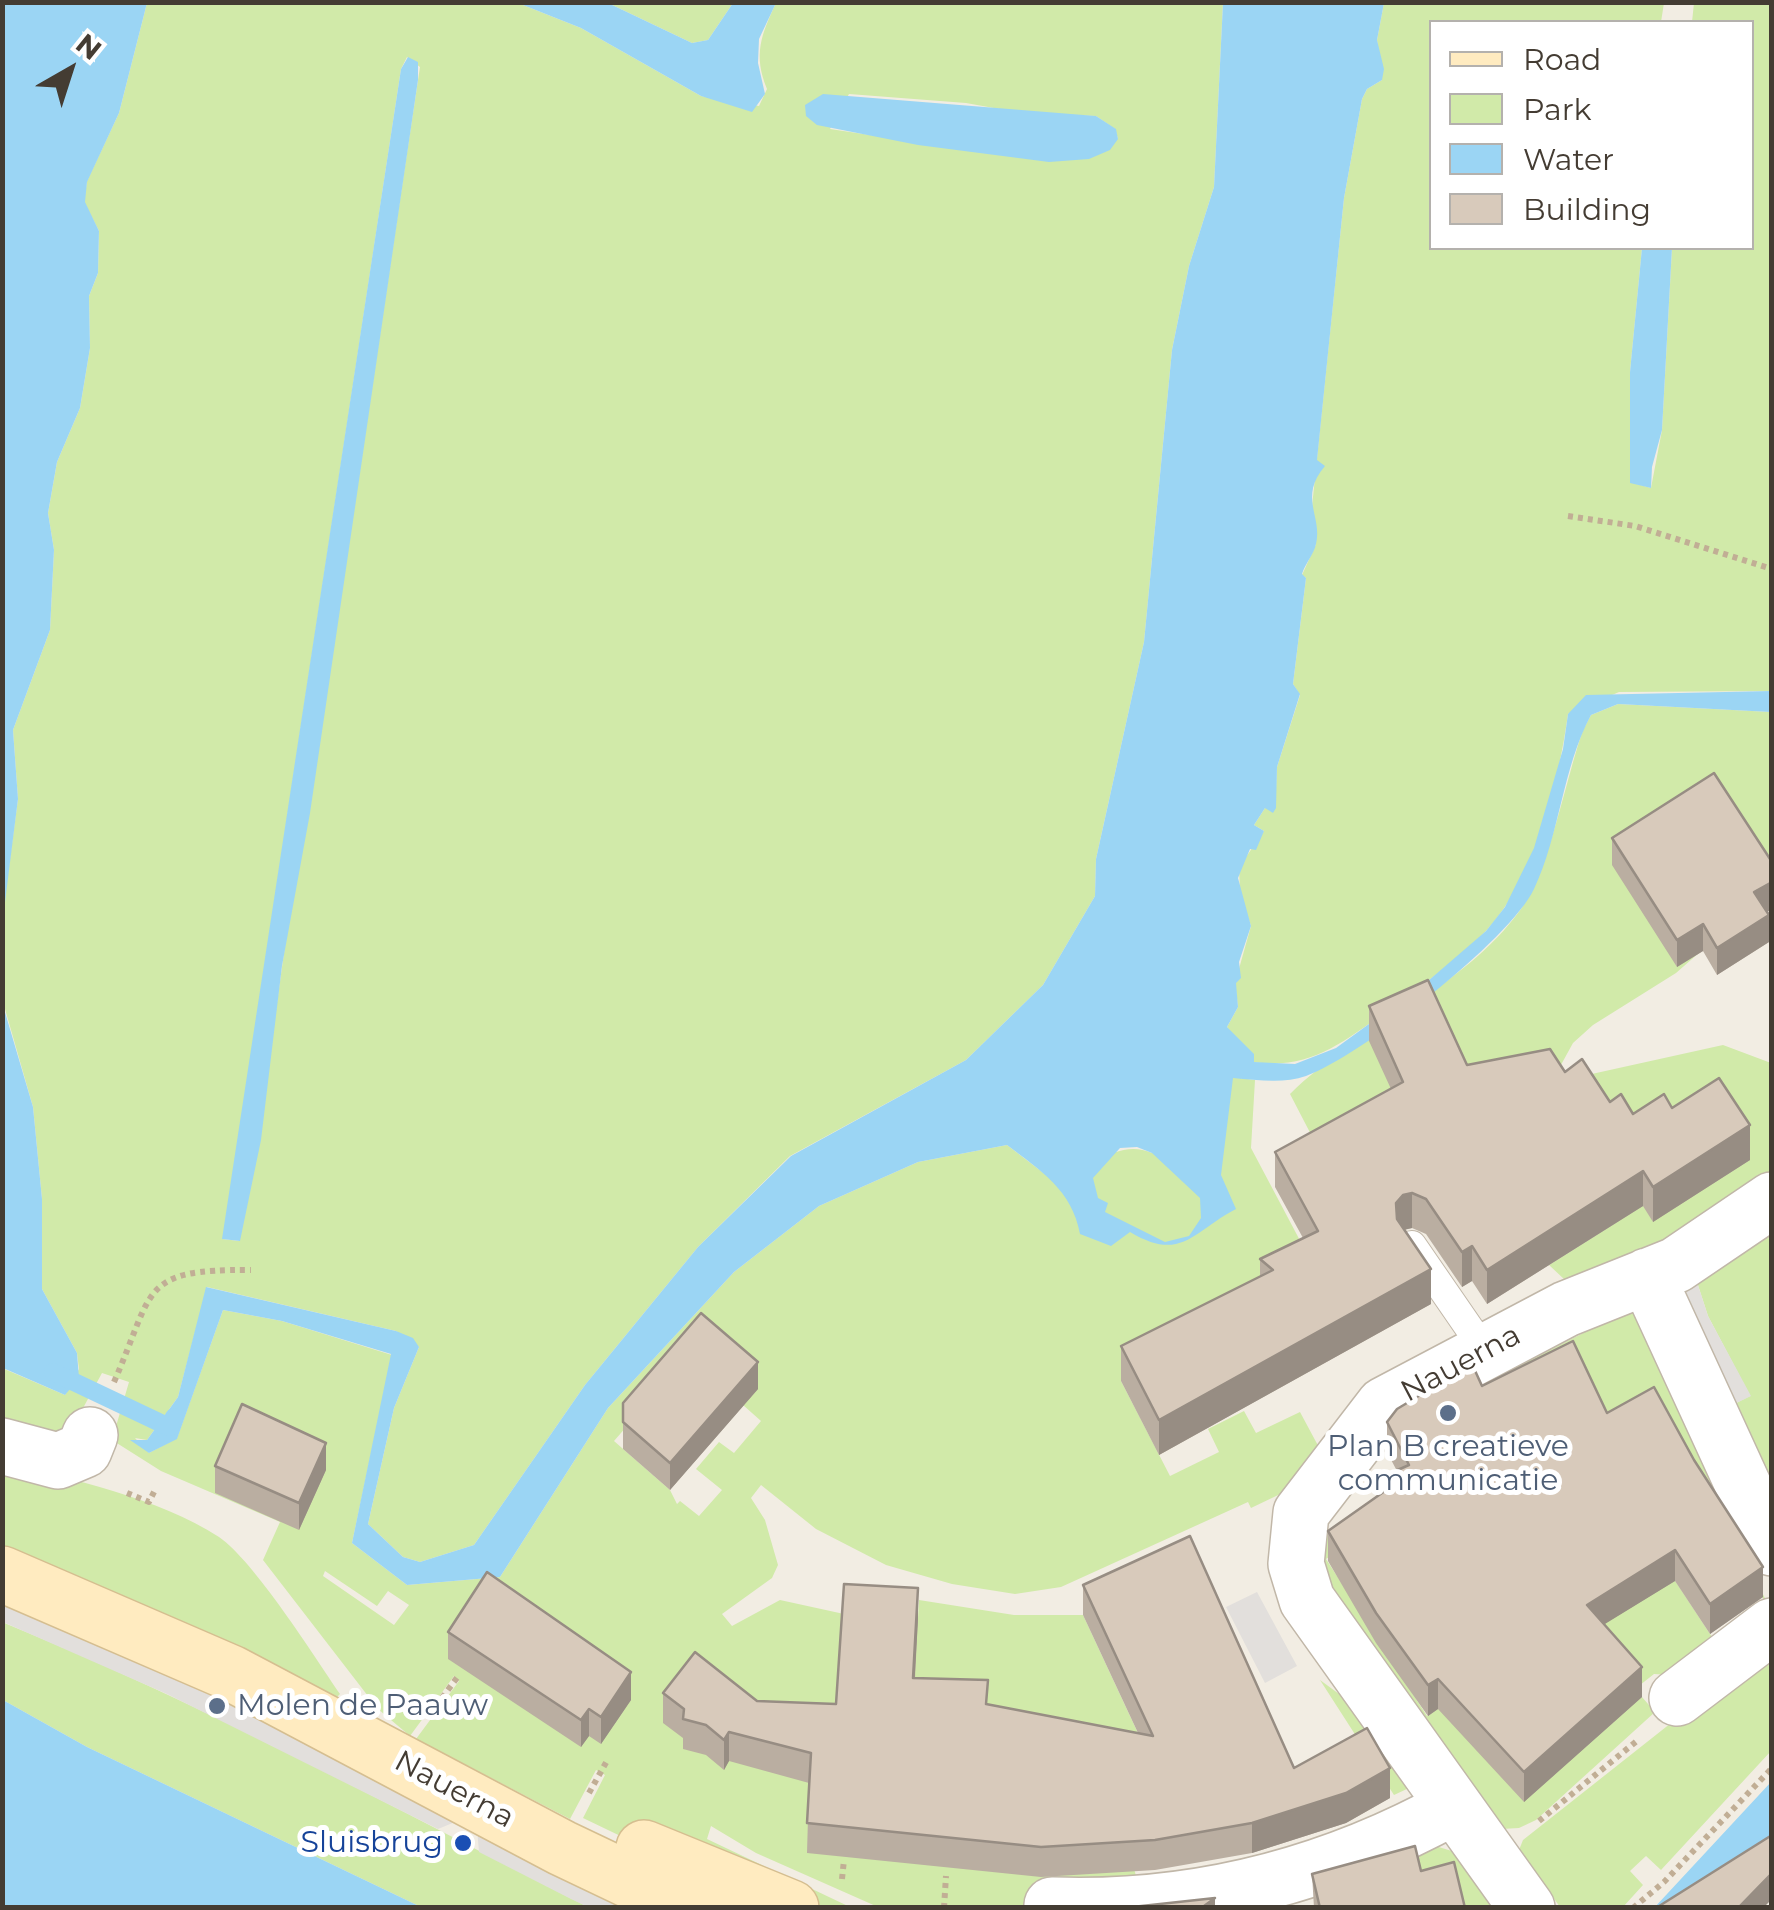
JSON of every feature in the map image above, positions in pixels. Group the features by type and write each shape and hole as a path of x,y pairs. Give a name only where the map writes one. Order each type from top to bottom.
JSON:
{"street":[{"name":"Nauerna","path":"1527,1908 1307,1600 1296,1564 1295,1537 1300,1513 1376,1412 1399,1395 1566,1309 1676,1264 1772,1200"},
{"path":"1647,1276 1772,1548"},
{"path":"2,1446 58,1461 84,1450 90,1436"},
{"name":"Nauerna","path":"2,1574 231,1674 562,1848 688,1908"},
{"path":"1660,1716 1772,1626"},
{"path":"1052,1905 1085,1906 1255,1888 1385,1844 1453,1807"},
{"path":"765,1908 579,1824 583,1818 706,1876 790,1908"}],"lane":[{"path":"1412,1245 1486,1351"}],"path":[{"path":"1568,516 1635,526 1772,569"},
{"path":"90,1436 146,1303 158,1287 193,1270 251,1270"},
{"path":"1584,1786 1660,1716"},
{"path":"600,1772 608,1759"},
{"path":"1633,1908 1664,1882 1772,1768"},
{"path":"944,1908 946,1876"}],"green space":[{"path":"147,3 518,3 581,28 701,96 759,106 767,89 760,66 761,45 776,3 1223,3 1214,187 1189,266 1172,350 1144,642 1096,859 1095,896 1043,985 966,1060 790,1156 698,1247 585,1385 474,1545 420,1562 403,1557 368,1524 394,1408 419,1347 396,1331 207,1287 178,1397 147,1440 135,1438 149,1453 177,1438 223,1310 282,1321 392,1355 352,1543 407,1585 500,1577 608,1408 734,1272 819,1206 918,1162 1007,1145 1058,1184 1116,1152 1140,1149 1152,1153 1233,1077 1255,1080 1251,1148 1314,1267 1121,1381 1170,1476 1219,1452 1208,1429 1244,1411 1256,1433 1300,1412 1322,1453 1297,1486 1251,1508 1248,1502 1061,1587 1015,1594 952,1584 886,1565 816,1529 761,1485 751,1498 765,1520 778,1565 772,1578 722,1614 732,1626 780,1600 844,1614 918,1618 919,1600 1014,1615 1083,1615 1150,1759 1132,1861 1136,1876 1046,1907 878,1907 756,1853 711,1826 707,1839 850,1907 791,1907 660,1855 583,1818 605,1775 596,1770 570,1819 416,1739 459,1681 454,1676 410,1736 378,1709 263,1560 280,1522 161,1471 112,1440 129,1382 102,1373 76,1421 49,1436 3,1426 2,1368 65,1395 79,1369 77,1353 42,1289 42,1199 33,1107 3,1002 2,918 18,799 13,730 50,630 54,550 48,513 57,462 80,408 90,348 89,296 98,273 99,231 84,202 87,181 119,113","holes":["407,57 420,67 343,582 248,1197 239,1241 223,1239 401,69","849,94 966,103 1027,114 1096,116 1115,129 1118,139 1011,156 830,129","701,1341 757,1389 743,1405 761,1421 734,1453 719,1442 696,1469 722,1490 699,1516 680,1501 677,1504 670,1490 614,1441","325,1571 377,1606 388,1591 409,1605 394,1625 323,1576"]},
{"path":"608,3 733,3 708,40 692,43"},
{"path":"1384,3 1664,3 1661,20 1429,20 1429,250 1642,250 1630,372 1630,482 1651,488 1662,430 1672,250 1754,250 1754,20 1692,20 1694,3 1771,3 1771,691 1619,692 1568,714 1551,800 1531,858 1503,910 1485,932 1436,975 1338,1044 1291,1062 1253,1062 1227,1027 1238,1007 1235,983 1251,926 1240,894 1239,867 1264,831 1254,825 1265,808 1275,808 1277,767 1300,695 1293,684 1306,578 1302,575 1316,544 1311,516 1344,198 1362,99 1367,89 1382,80 1377,40"},
{"path":"1618,704 1771,712 1771,890 1676,973 1593,1025 1573,1043 1551,1083 1723,1045 1771,1063 1771,1179 1663,1250 1565,1280 1549,1265 1620,1220 1591,1175 1749,1160 1318,1148 1290,1094 1347,1048 1440,986 1497,938 1521,909 1540,872 1583,730 1591,715"},
{"path":"1771,1217 1771,1516 1726,1408 1750,1396 1708,1316 1696,1279"},
{"path":"1636,1306 1725,1487 1700,1501 1581,1458 1470,1391"},
{"path":"2,1462 142,1500 219,1537 266,1587 340,1694 336,1698 106,1589 3,1546"},
{"path":"1378,1500 1399,1511 1326,1559 1427,1716 1504,1666 1643,1532 1712,1637 1766,1603 1716,1525 1730,1524 1770,1609 1672,1675 1654,1674 1635,1689 1655,1712 1536,1820 1519,1828 1501,1829 1328,1588 1320,1538"},
{"path":"2,1622 225,1722 588,1907 421,1907 87,1747 3,1700"},
{"path":"1771,1644 1771,1751 1661,1870 1646,1856 1630,1871 1643,1885 1623,1907 1560,1907 1519,1850 1523,1840"},
{"path":"1320,1680 1350,1702 1409,1788 1394,1795"},
{"path":"1429,1844 1455,1852 1495,1907 1458,1907 1395,1856"}],"shaded area":[{"path":"1696,1279 1708,1316 1751,1396 1726,1408 1669,1292"},
{"path":"1257,1592 1297,1666 1265,1683 1226,1607"},
{"name":"Molen de Paauw","path":"2,1601 176,1675 460,1820 438,1829 167,1694 3,1622"},
{"path":"477,1828 632,1907 588,1907 571,1899 479,1852"}],"water":[{"path":"3,2 147,3 119,113 87,182 85,202 99,231 98,273 89,296 90,348 80,408 57,462 48,513 54,550 50,630 13,730 18,799 3,918"},
{"path":"518,3 608,3 692,43 708,40 733,3 776,3 759,39 758,63 765,94 752,112 701,96 581,28"},
{"path":"1223,3 1384,3 1377,40 1384,69 1382,80 1367,89 1362,99 1344,198 1317,460 1325,466 1313,487 1316,544 1302,574 1306,578 1293,684 1300,694 1277,767 1276,808 1273,813 1265,808 1254,825 1264,831 1256,850 1250,849 1238,878 1251,926 1239,962 1238,1007 1227,1027 1254,1054 1254,1062 1295,1064 1336,1048 1428,981 1486,931 1505,907 1534,848 1563,749 1568,714 1586,695 1771,691 1771,712 1618,704 1591,715 1574,757 1543,868 1520,911 1432,994 1331,1064 1289,1080 1233,1078 1221,1175 1236,1209 1186,1240 1162,1245 1130,1232 1111,1246 1080,1234 1062,1193 1007,1145 918,1162 819,1206 734,1272 608,1408 500,1577 407,1585 352,1543 391,1354 282,1321 223,1310 177,1439 149,1453 130,1440 147,1440 178,1397 206,1287 396,1331 413,1338 419,1347 394,1408 368,1524 403,1557 420,1562 474,1545 585,1385 698,1247 791,1156 966,1060 1043,985 1095,896 1096,859 1144,642 1172,350 1189,266 1214,187","holes":["1137,1147 1152,1153 1200,1198 1201,1218 1189,1236 1165,1242 1105,1212 1108,1203 1098,1198 1093,1178 1120,1148"]},
{"path":"408,57 418,62 418,80 310,813 282,966 261,1140 240,1241 222,1239 401,69"},
{"path":"823,94 1096,116 1116,129 1118,139 1110,150 1089,159 1049,162 918,145 817,125 806,116 805,105"},
{"path":"1642,250 1672,250 1662,430 1651,488 1630,483 1630,372"},
{"path":"2,1002 33,1107 42,1199 42,1289 77,1353 79,1378 65,1395 3,1368"},
{"path":"3,1700 87,1747 421,1907 3,1907"},
{"path":"1771,1782 1771,1865 1731,1907 1654,1908"}],"building":[{"path":"1714,773 1772,862 1772,882 1754,892 1769,915 1717,948 1703,924 1677,940 1612,838"},
{"path":"1428,980 1467,1065 1550,1049 1565,1072 1582,1059 1610,1102 1621,1094 1633,1114 1664,1094 1672,1108 1719,1078 1750,1125 1653,1187 1643,1171 1487,1270 1472,1246 1462,1252 1426,1199 1412,1193 1403,1195 1396,1203 1397,1219 1431,1269 1159,1420 1121,1346 1273,1270 1260,1259 1318,1231 1275,1152 1403,1082 1369,1006"},
{"path":"701,1313 758,1362 670,1463 623,1422 623,1403"},
{"path":"1573,1341 1607,1413 1654,1387 1694,1460 1763,1567 1710,1604 1675,1550 1587,1605 1642,1667 1524,1772 1438,1679 1428,1685 1376,1613 1328,1531 1399,1481 1393,1472 1409,1465 1387,1422 1397,1409 1472,1364 1482,1386"},
{"path":"242,1404 326,1443 299,1503 215,1466"},
{"path":"1190,1536 1294,1768 1367,1728 1390,1768 1346,1793 1252,1823 1155,1840 1041,1847 807,1823 811,1753 729,1732 724,1740 706,1725 683,1719 684,1709 663,1693 695,1652 757,1701 836,1704 844,1584 918,1588 913,1678 988,1680 986,1704 1153,1736 1083,1585"},
{"path":"487,1572 631,1672 601,1717 589,1709 581,1720 448,1632"},
{"path":"1772,1835 1772,1873 1738,1908 1656,1908"},
{"path":"1415,1846 1421,1871 1454,1862 1465,1908 1320,1908 1312,1874"},
{"path":"1215,1898 1204,1908 1123,1908"}],"waterway":[{"path":"53,1372 169,1427 174,1417"}],"place":[{"name":"Plan B creatieve communicatie","path":"1448,1413"},
{"name":"Molen de Paauw","path":"217,1706"},
{"name":"Sluisbrug","path":"463,1843"}]}
